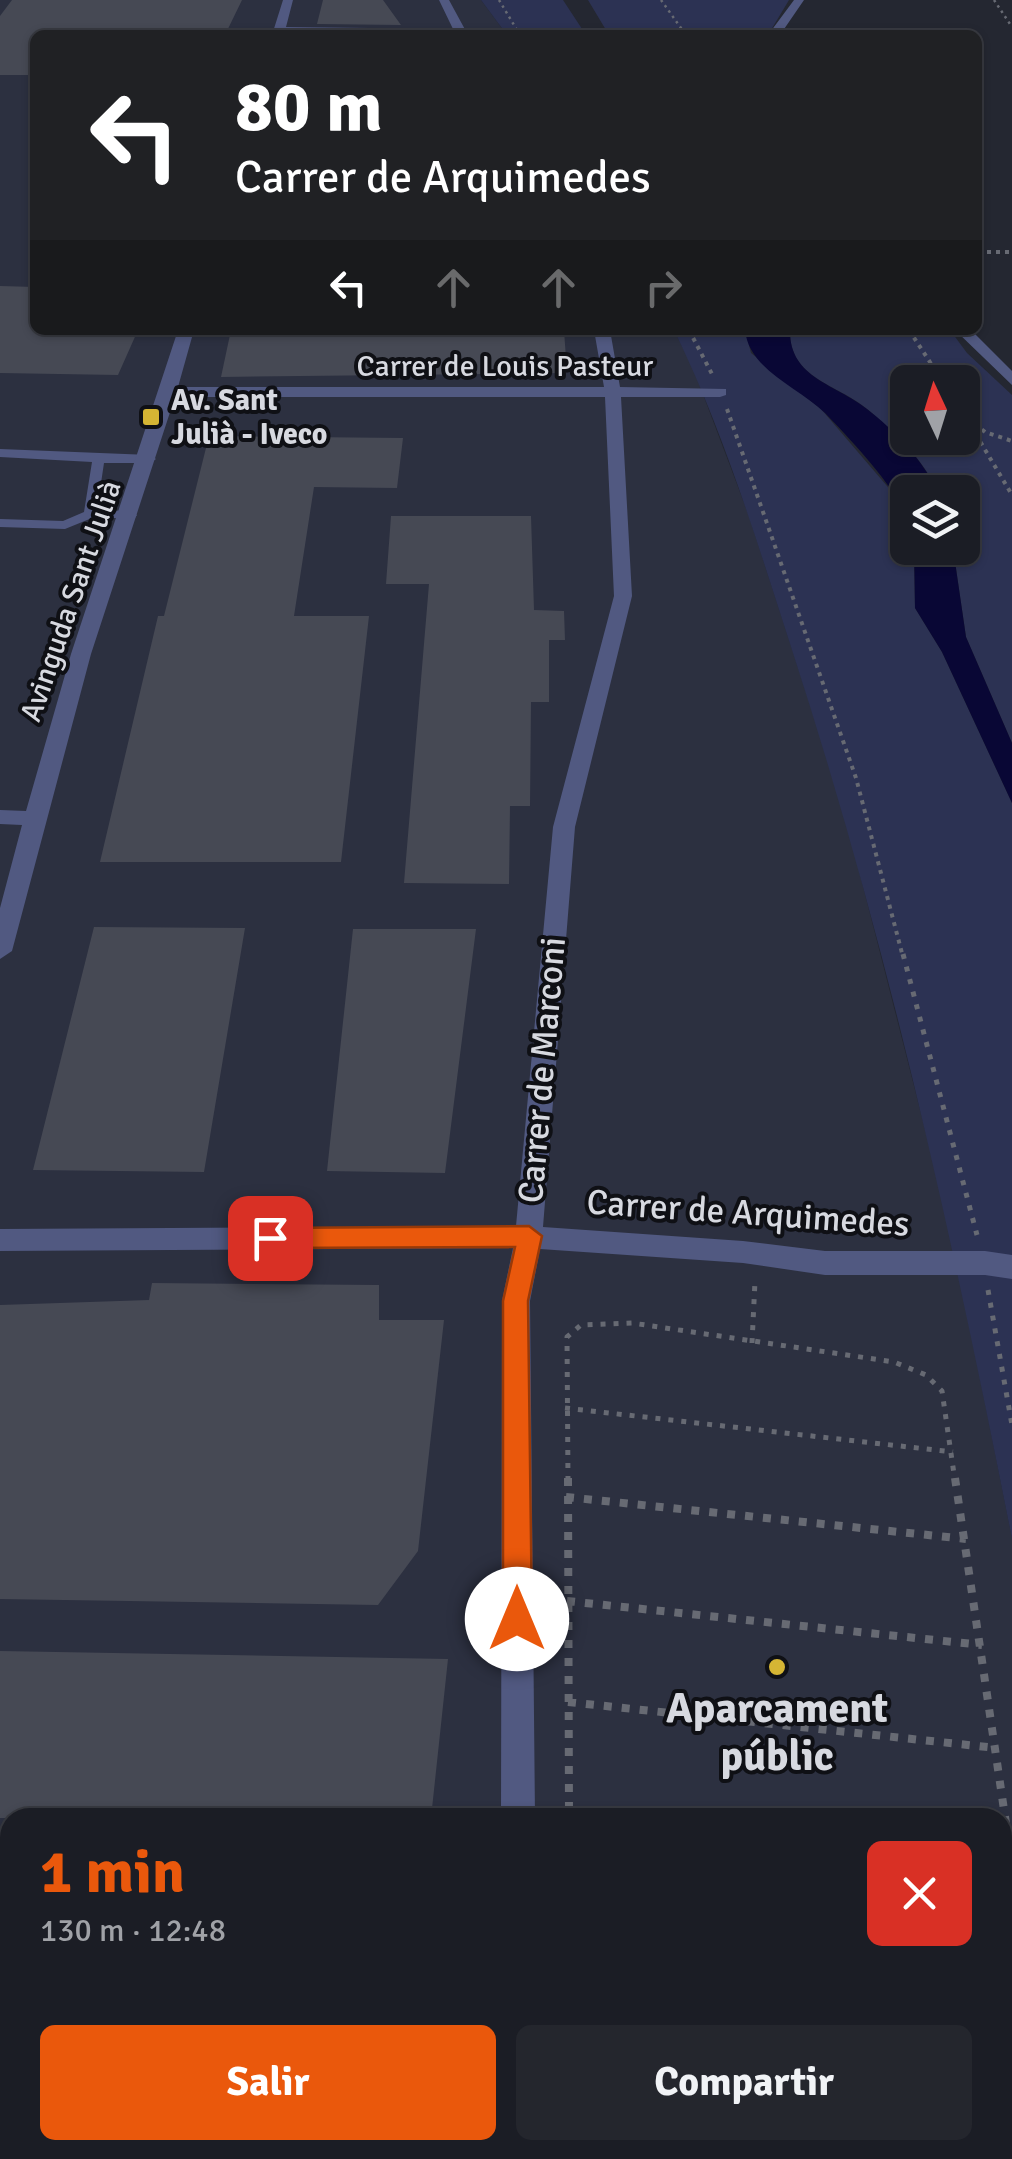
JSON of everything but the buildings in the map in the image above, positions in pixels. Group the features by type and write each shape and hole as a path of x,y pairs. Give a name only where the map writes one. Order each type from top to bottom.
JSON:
{"street":[{"path":"280,30 288,0"},
{"path":"444,0 459,30"},
{"path":"778,30 799,0"},
{"name":"Avinguda Sant Julià","path":"0,950 95,608 150,459 185,335"},
{"name":"Carrer de Marconi","path":"518,1808 516,1301 529,1236 564,827 623,596 613,395 603,335"},
{"path":"968,335 1012,380"},
{"name":"Carrer de Louis Pasteur","path":"171,392 720,392"},
{"path":"0,817 35,818"},
{"name":"Carrer de Arquimedes","path":"0,1240 529,1236 825,1263 998,1265"}],"lane":[{"path":"0,454 64,455 98,462 150,459"},
{"path":"90,514 98,462"},
{"path":"0,523 65,525 90,514 131,514"}],"path":[{"path":"499,0 517,30"},
{"path":"661,0 682,30"},
{"path":"994,0 1012,27"},
{"path":"982,252 1012,252"},
{"path":"692,335 720,392 856,778 998,1265 1012,1426"},
{"path":"912,335 933,365"},
{"path":"980,428 1012,441"},
{"path":"980,441 1012,495"},
{"path":"752,1343 756,1254"},
{"path":"569,1808 565,1346 572,1331 581,1325 652,1325 884,1360 926,1374 942,1391 1004,1808"},
{"path":"565,1408 953,1452"},
{"path":"566,1497 967,1539"},
{"path":"567,1601 982,1646"},
{"path":"568,1702 996,1748"}],"shaded area":[{"path":"0,0 481,0 503,30 30,30 30,335 676,335 693,368 749,516 841,800 950,1227 1012,1538 1012,1808 0,1808"},
{"path":"481,0 563,0 583,30 503,30"},
{"path":"588,0 789,0 771,30 606,30"},
{"path":"676,335 746,335 751,353 821,409 890,490 890,565 914,565 915,608 942,652 1012,803 1012,1539 942,1203 888,980 826,759 709,408"},
{"path":"746,335 791,335 797,359 806,369 855,400 890,429 890,455 914,455 929,475 890,475 890,489 825,413 776,377 755,356"},
{"path":"791,335 954,335 980,365 890,365 890,430 855,400 806,370 797,359"},
{"path":"980,365 1012,395 1012,743 966,637 955,565 980,565 980,475 929,475 916,457 980,455"},
{"path":"914,565 955,565 966,637 1012,743 1012,803 942,652 915,608"}],"place":[{"name":"Av. Sant Julià - Iveco","path":"151,417"},
{"name":"Aparcament públic","path":"777,1667"}],"route":[{"path":"270,1238 529,1236 516,1301 517,1619"}]}
